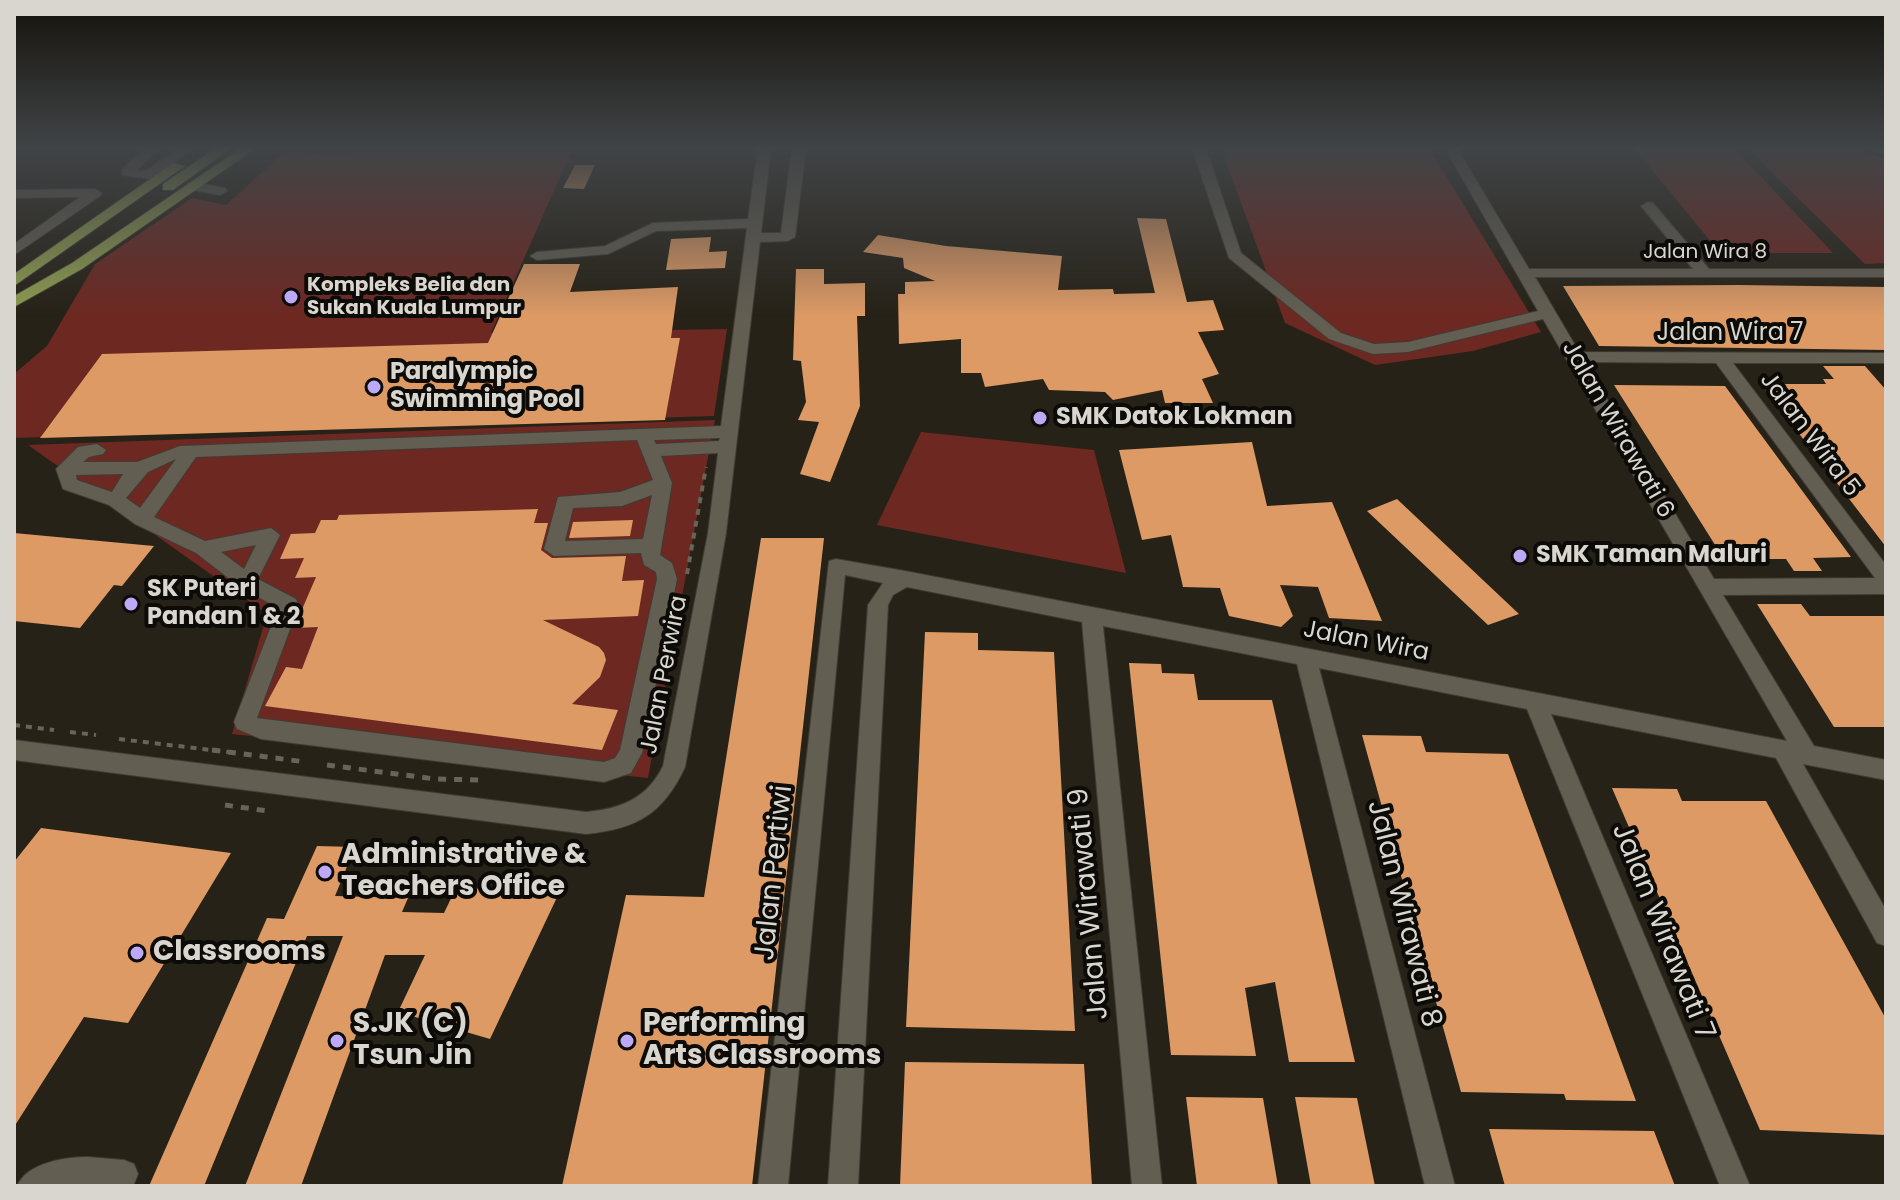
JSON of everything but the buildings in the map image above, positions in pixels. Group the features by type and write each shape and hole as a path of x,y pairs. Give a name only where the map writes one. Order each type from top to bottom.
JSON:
{"main road":[{"path":"14,281 118,204"},
{"path":"14,301 144,204"},
{"path":"14,301 77,266 167,204"}],"street":[{"path":"14,251 80,204"},
{"name":"Jalan Perwira","path":"14,750 586,823 624,818 650,804 667,784 674,767 705,606 758,204"},
{"path":"537,256 608,250 653,227 755,230 788,237 792,204"},
{"path":"1217,204 1234,255 1335,336 1373,349 1408,347 1548,313"},
{"name":"Jalan Wirawati 6","path":"1484,204 1709,587 1886,934"},
{"path":"1648,206 1705,273"},
{"name":"Jalan Wira 8","path":"1525,273 1886,273"},
{"name":"Jalan Wira 7","path":"1574,357 1882,362"},
{"name":"Jalan Wira 5","path":"1721,358 1886,579"},
{"path":"116,500 126,482 150,459 191,452 646,442 727,448"},
{"path":"65,469 69,484 116,500 142,519 203,548 247,582 289,605 245,722 261,730 604,772 623,766 631,753 667,573 651,560 663,483 646,442"},
{"path":"65,469 84,451 97,450"},
{"path":"142,519 191,452"},
{"path":"65,469 140,468"},
{"path":"651,546 554,549 565,502 622,499 663,483"},
{"path":"622,499 658,512"},
{"path":"203,548 271,535 247,582"},
{"name":"Jalan Wira","path":"836,566 1886,770"},
{"name":"Jalan Pertiwi","path":"773,1186 836,566"},
{"path":"843,1186 878,605 886,590 905,579"},
{"path":"1709,587 1886,586"},
{"name":"Jalan Wirawati 9","path":"1092,616 1147,1186"},
{"name":"Jalan Wirawati 8","path":"1306,657 1440,1186"},
{"name":"Jalan Wirawati 7","path":"1535,702 1735,1186"},
{"path":"32,1186 51,1175 75,1169 124,1174"}],"path":[{"path":"686,578 703,467 727,448"},
{"path":"14,725 54,730"},
{"path":"70,732 96,735"},
{"path":"119,739 306,762"},
{"path":"327,765 435,779 491,780"},
{"path":"225,805 268,811"}],"shaded area":[{"name":"Kompleks Belia dan Sukan Kuala Lumpur","path":"183,204 548,204 491,333 727,329 714,416 14,438 14,374 47,346 95,264"},
{"path":"1241,204 1463,204 1541,332 1473,351 1375,365 1285,323"},
{"path":"1680,204 1787,204 1833,253 1720,253"},
{"path":"1804,204 1886,204 1886,263 1865,264"},
{"path":"715,420 648,778 232,734 267,614 28,445"},
{"path":"921,432 1094,450 1126,573 877,525"}],"place":[{"name":"Kompleks Belia dan Sukan Kuala Lumpur","path":"291,297"},
{"name":"Paralympic Swimming Pool","path":"374,387"},
{"name":"SMK Datok Lokman","path":"1040,418"},
{"name":"SMK Taman Maluri","path":"1520,556"},
{"name":"SK Puteri Pandan 1 & 2","path":"131,604"},
{"name":"Administrative & Teachers Office","path":"325,872"},
{"name":"Classrooms","path":"137,953"},
{"name":"S.JK (C) Tsun Jin","path":"337,1041"},
{"name":"Performing Arts Classrooms","path":"627,1041"}]}
